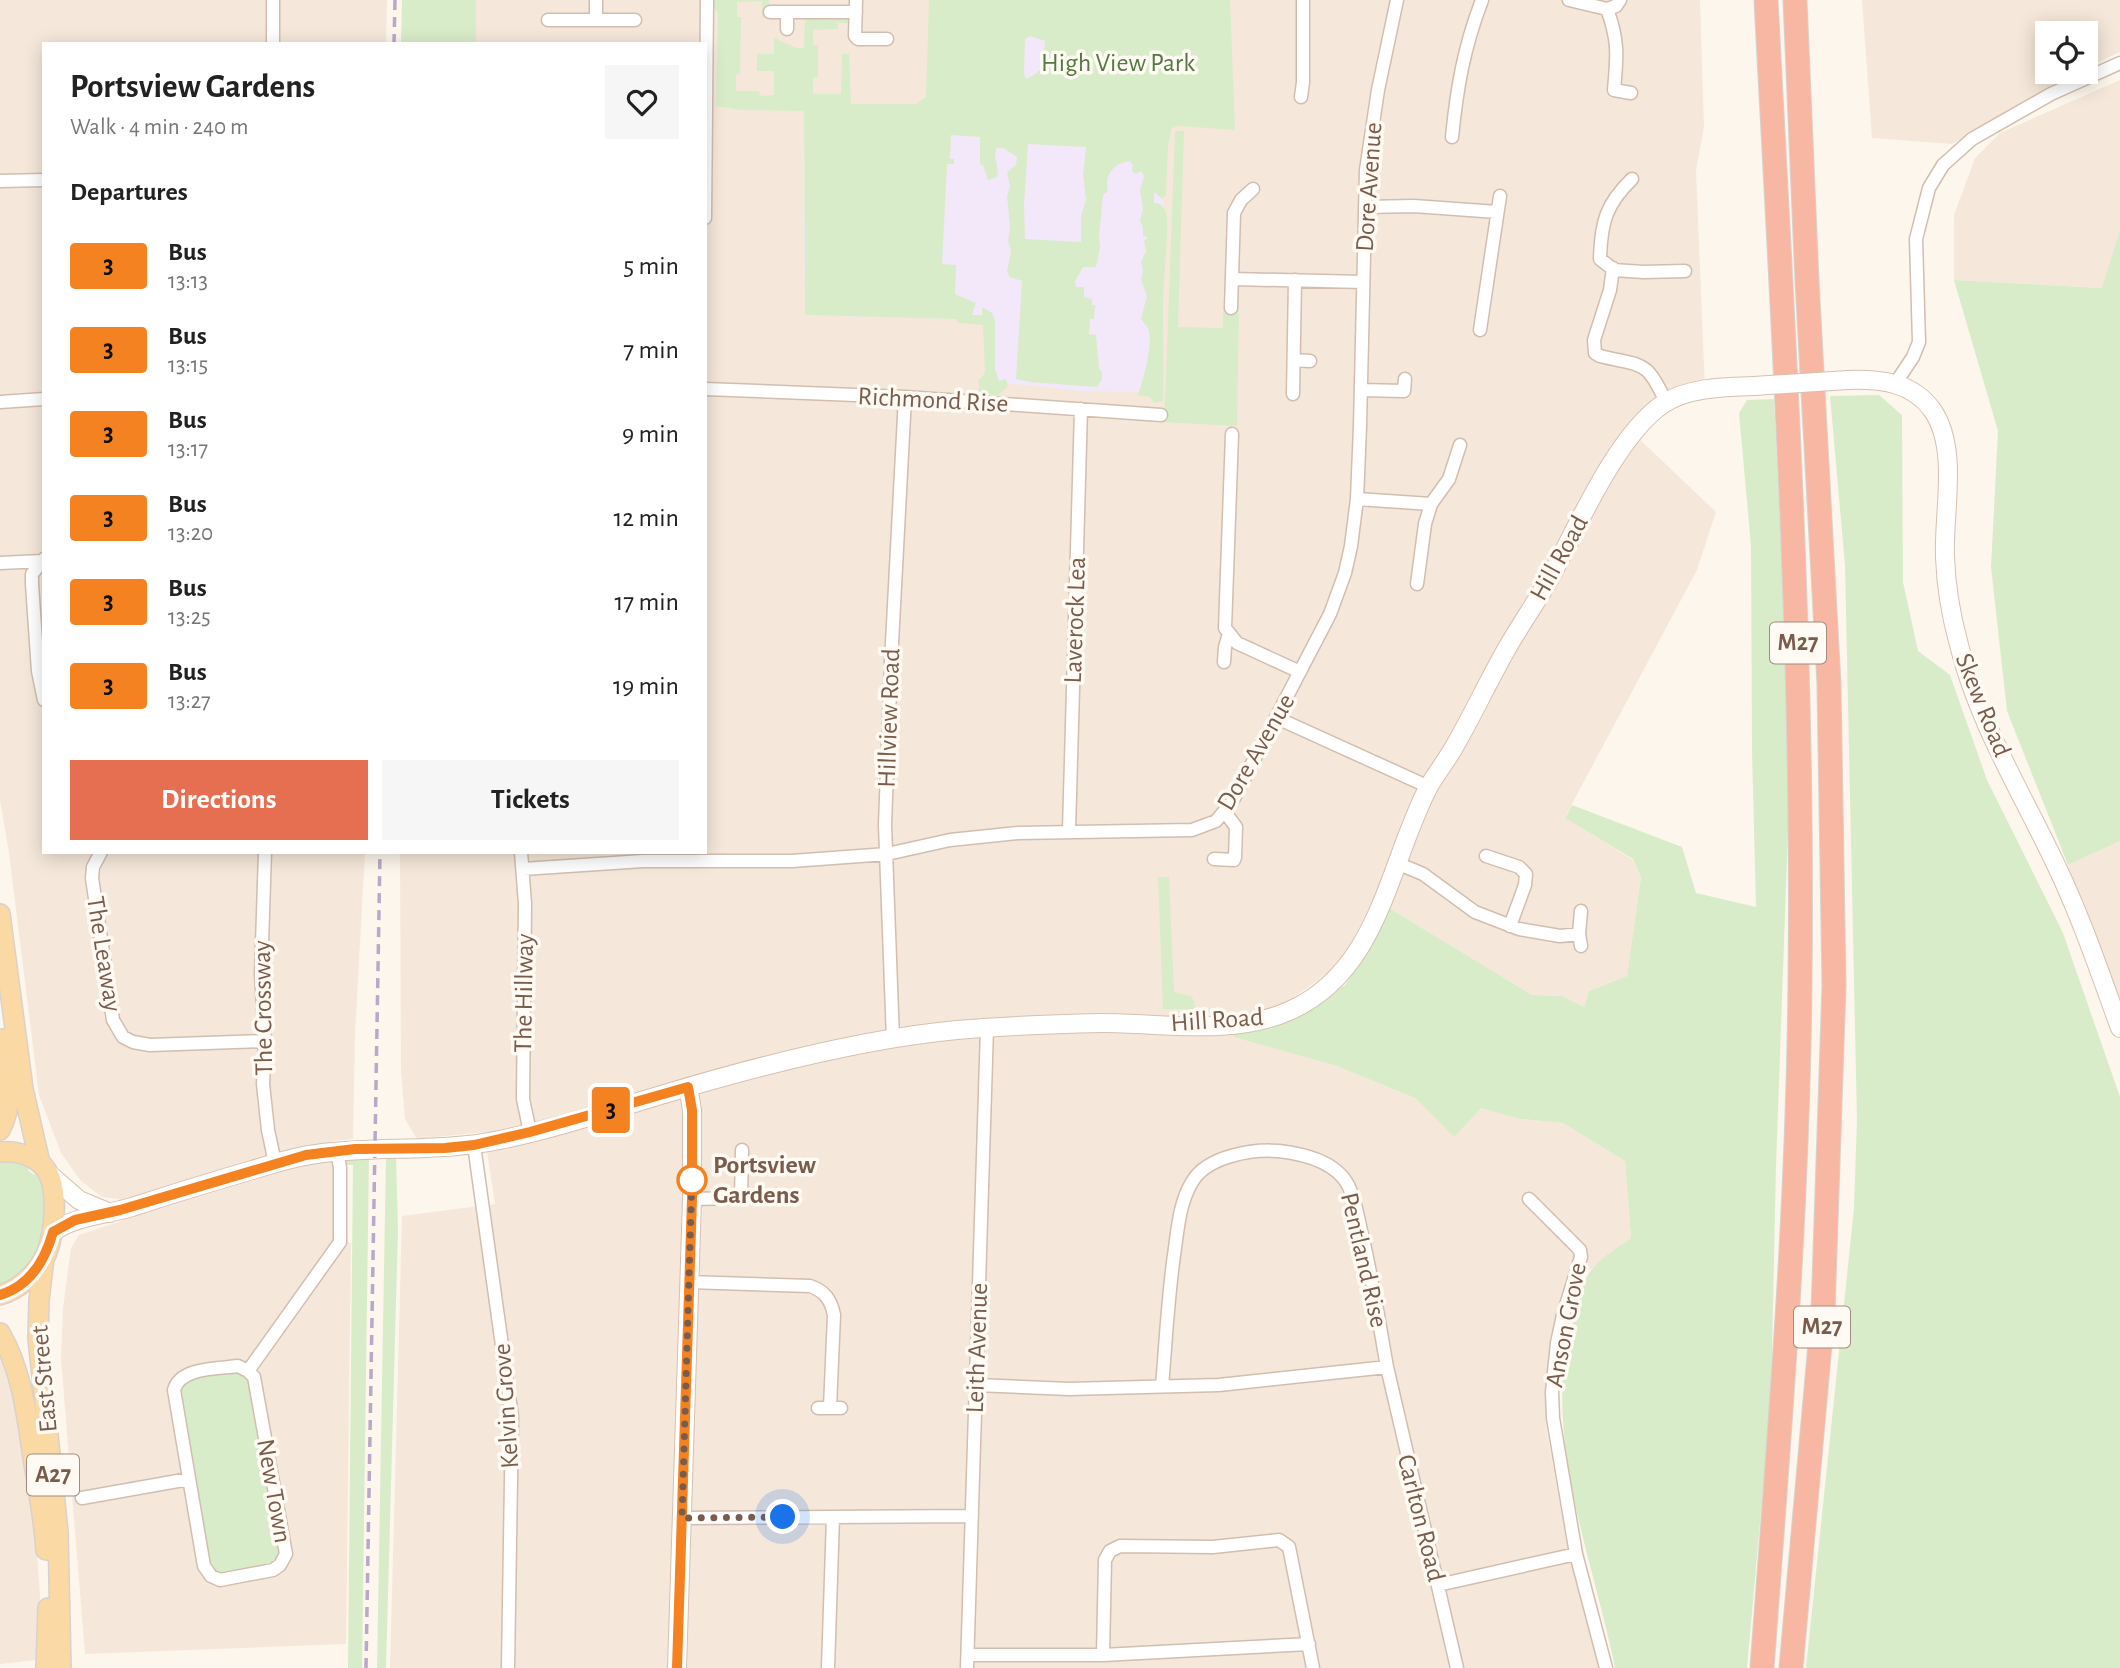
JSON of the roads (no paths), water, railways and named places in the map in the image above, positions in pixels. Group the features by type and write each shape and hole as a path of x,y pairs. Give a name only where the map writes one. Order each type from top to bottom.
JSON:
{"highway":[{"name":"M27","path":"1762,1668 1790,1287 1800,983 1799,682 1766,0"},
{"name":"M27","path":"1791,1668 1823,1311 1834,986 1829,684 1795,0"}],"main road":[{"path":"0,914 23,1089 54,1206 53,1232 44,1258 18,1287 0,1296"},
{"path":"0,1014 10,1094 9,1111 0,1130"},
{"path":"0,1152 26,1155 44,1168"},
{"name":"East Street","path":"44,1258 38,1338 58,1532 61,1668"},
{"name":"East Street","path":"0,1333 13,1356 18,1373 44,1525 48,1589 46,1668"}],"street":[{"path":"273,0 273,42"},
{"path":"596,0 596,19"},
{"path":"707,0 707,42"},
{"path":"1301,97 1303,0"},
{"name":"Dore Avenue","path":"523,869 698,857 792,861 887,854 950,840 1018,832 1192,830 1216,821 1233,802 1277,718 1330,614 1345,573 1357,499 1369,136 1397,0"},
{"path":"1452,137 1456,97 1468,36 1482,0"},
{"path":"1569,0 1607,9 1616,6 1620,0"},
{"path":"770,12 787,13 856,6 858,39 887,38"},
{"path":"1607,9 1617,44 1614,90 1631,93"},
{"path":"787,13 787,29"},
{"path":"548,20 635,20"},
{"path":"1895,384 1913,357 1919,342 1916,239 1929,188 1943,165 1972,139 2051,94 2120,63"},
{"path":"1632,179 1616,195 1605,221 1600,259 1613,268 1643,272 1685,271"},
{"path":"0,181 42,180"},
{"path":"1231,308 1234,213 1241,200 1253,189"},
{"path":"1602,189 1616,195"},
{"path":"1480,330 1500,196"},
{"path":"1365,207 1414,206 1497,212"},
{"path":"1613,268 1610,290 1594,340 1595,353 1647,369 1653,374 1666,402"},
{"path":"1232,279 1363,282"},
{"path":"1293,394 1295,281"},
{"path":"1294,360 1310,360"},
{"path":"1361,390 1404,391 1405,379"},
{"name":"Hill Road","path":"53,1232 68,1223 306,1155 474,1145 821,1053 893,1039 987,1028 1102,1023 1212,1026 1282,1014 1314,998 1329,986 1351,961 1370,930 1429,787 1456,744 1600,485 1624,446 1645,420 1666,402 1721,387 1878,379 1895,384"},
{"name":"Skew Road","path":"1895,384 1918,394 1933,412 1943,431 1948,456 1945,559 1958,642 1975,697 2057,866 2084,929 2120,1028"},
{"name":"Richmond Rise","path":"707,389 905,397 1161,415"},
{"name":"Hillview Road","path":"893,1039 885,825 905,397"},
{"path":"0,402 42,399"},
{"name":"Laverock Lea","path":"1069,830 1081,409"},
{"path":"1231,434 1225,628 1237,643 1250,651 1300,673"},
{"path":"1417,584 1425,524 1431,504 1449,479 1460,444"},
{"path":"1357,499 1431,504"},
{"path":"0,563 42,560"},
{"path":"42,561 32,575 38,671 42,690"},
{"path":"1224,662 1229,634"},
{"path":"1277,718 1429,787"},
{"path":"1214,859 1234,860 1235,857 1236,827 1225,812"},
{"name":"The Leaway","path":"100,854 93,867 92,878 110,1004 116,1029 123,1037 150,1045 265,1041"},
{"name":"The Crossway","path":"265,854 261,974 265,1041 263,1084 275,1163"},
{"name":"The Hillway","path":"521,854 525,904 523,1099 530,1132"},
{"path":"1486,856 1519,867 1527,874 1510,926"},
{"path":"1399,864 1423,874 1475,912 1510,926 1580,940 1581,911"},
{"name":"Leith Avenue","path":"967,1661 987,1028"},
{"path":"677,1668 692,1199 692,1110 688,1087"},
{"name":"Kelvin Grove","path":"474,1145 512,1417 508,1668"},
{"path":"692,1199 741,1198 742,1150"},
{"name":"Pentland Rise","path":"976,1385 1069,1389 1162,1387 1276,1381 1387,1367 1365,1245 1349,1186 1341,1175 1310,1157 1268,1150 1248,1153 1208,1166 1193,1180 1183,1201 1172,1270 1162,1387"},
{"path":"248,1371 340,1242 340,1168 337,1152"},
{"path":"44,1168 79,1200 110,1213"},
{"name":"Anson Grove","path":"1529,1199 1580,1250 1581,1256 1563,1315 1558,1343 1552,1419 1576,1554 1606,1668"},
{"path":"690,1282 810,1286 824,1293 831,1302 834,1315 830,1408"},
{"name":"New Town","path":"238,1366 254,1377 286,1554 280,1565 273,1570 220,1580 211,1576 204,1566 189,1479 175,1385 179,1379 189,1374 238,1366"},
{"name":"Carlton Road","path":"1387,1367 1457,1668"},
{"path":"82,1497 189,1479"},
{"path":"682,1518 972,1516"},
{"path":"828,1668 833,1517"},
{"path":"1103,1655 1105,1560 1110,1551 1120,1546 1213,1547 1279,1540 1289,1547 1314,1668"},
{"path":"1438,1585 1576,1554"},
{"path":"967,1661 1308,1644"}],"railway":[{"path":"394,42 395,0"},
{"path":"366,1668 380,854"}],"place":[{"name":"Portsview Gardens","path":"692,1180"}],"park label":[{"name":"High View Park","path":"1118,63"}]}
